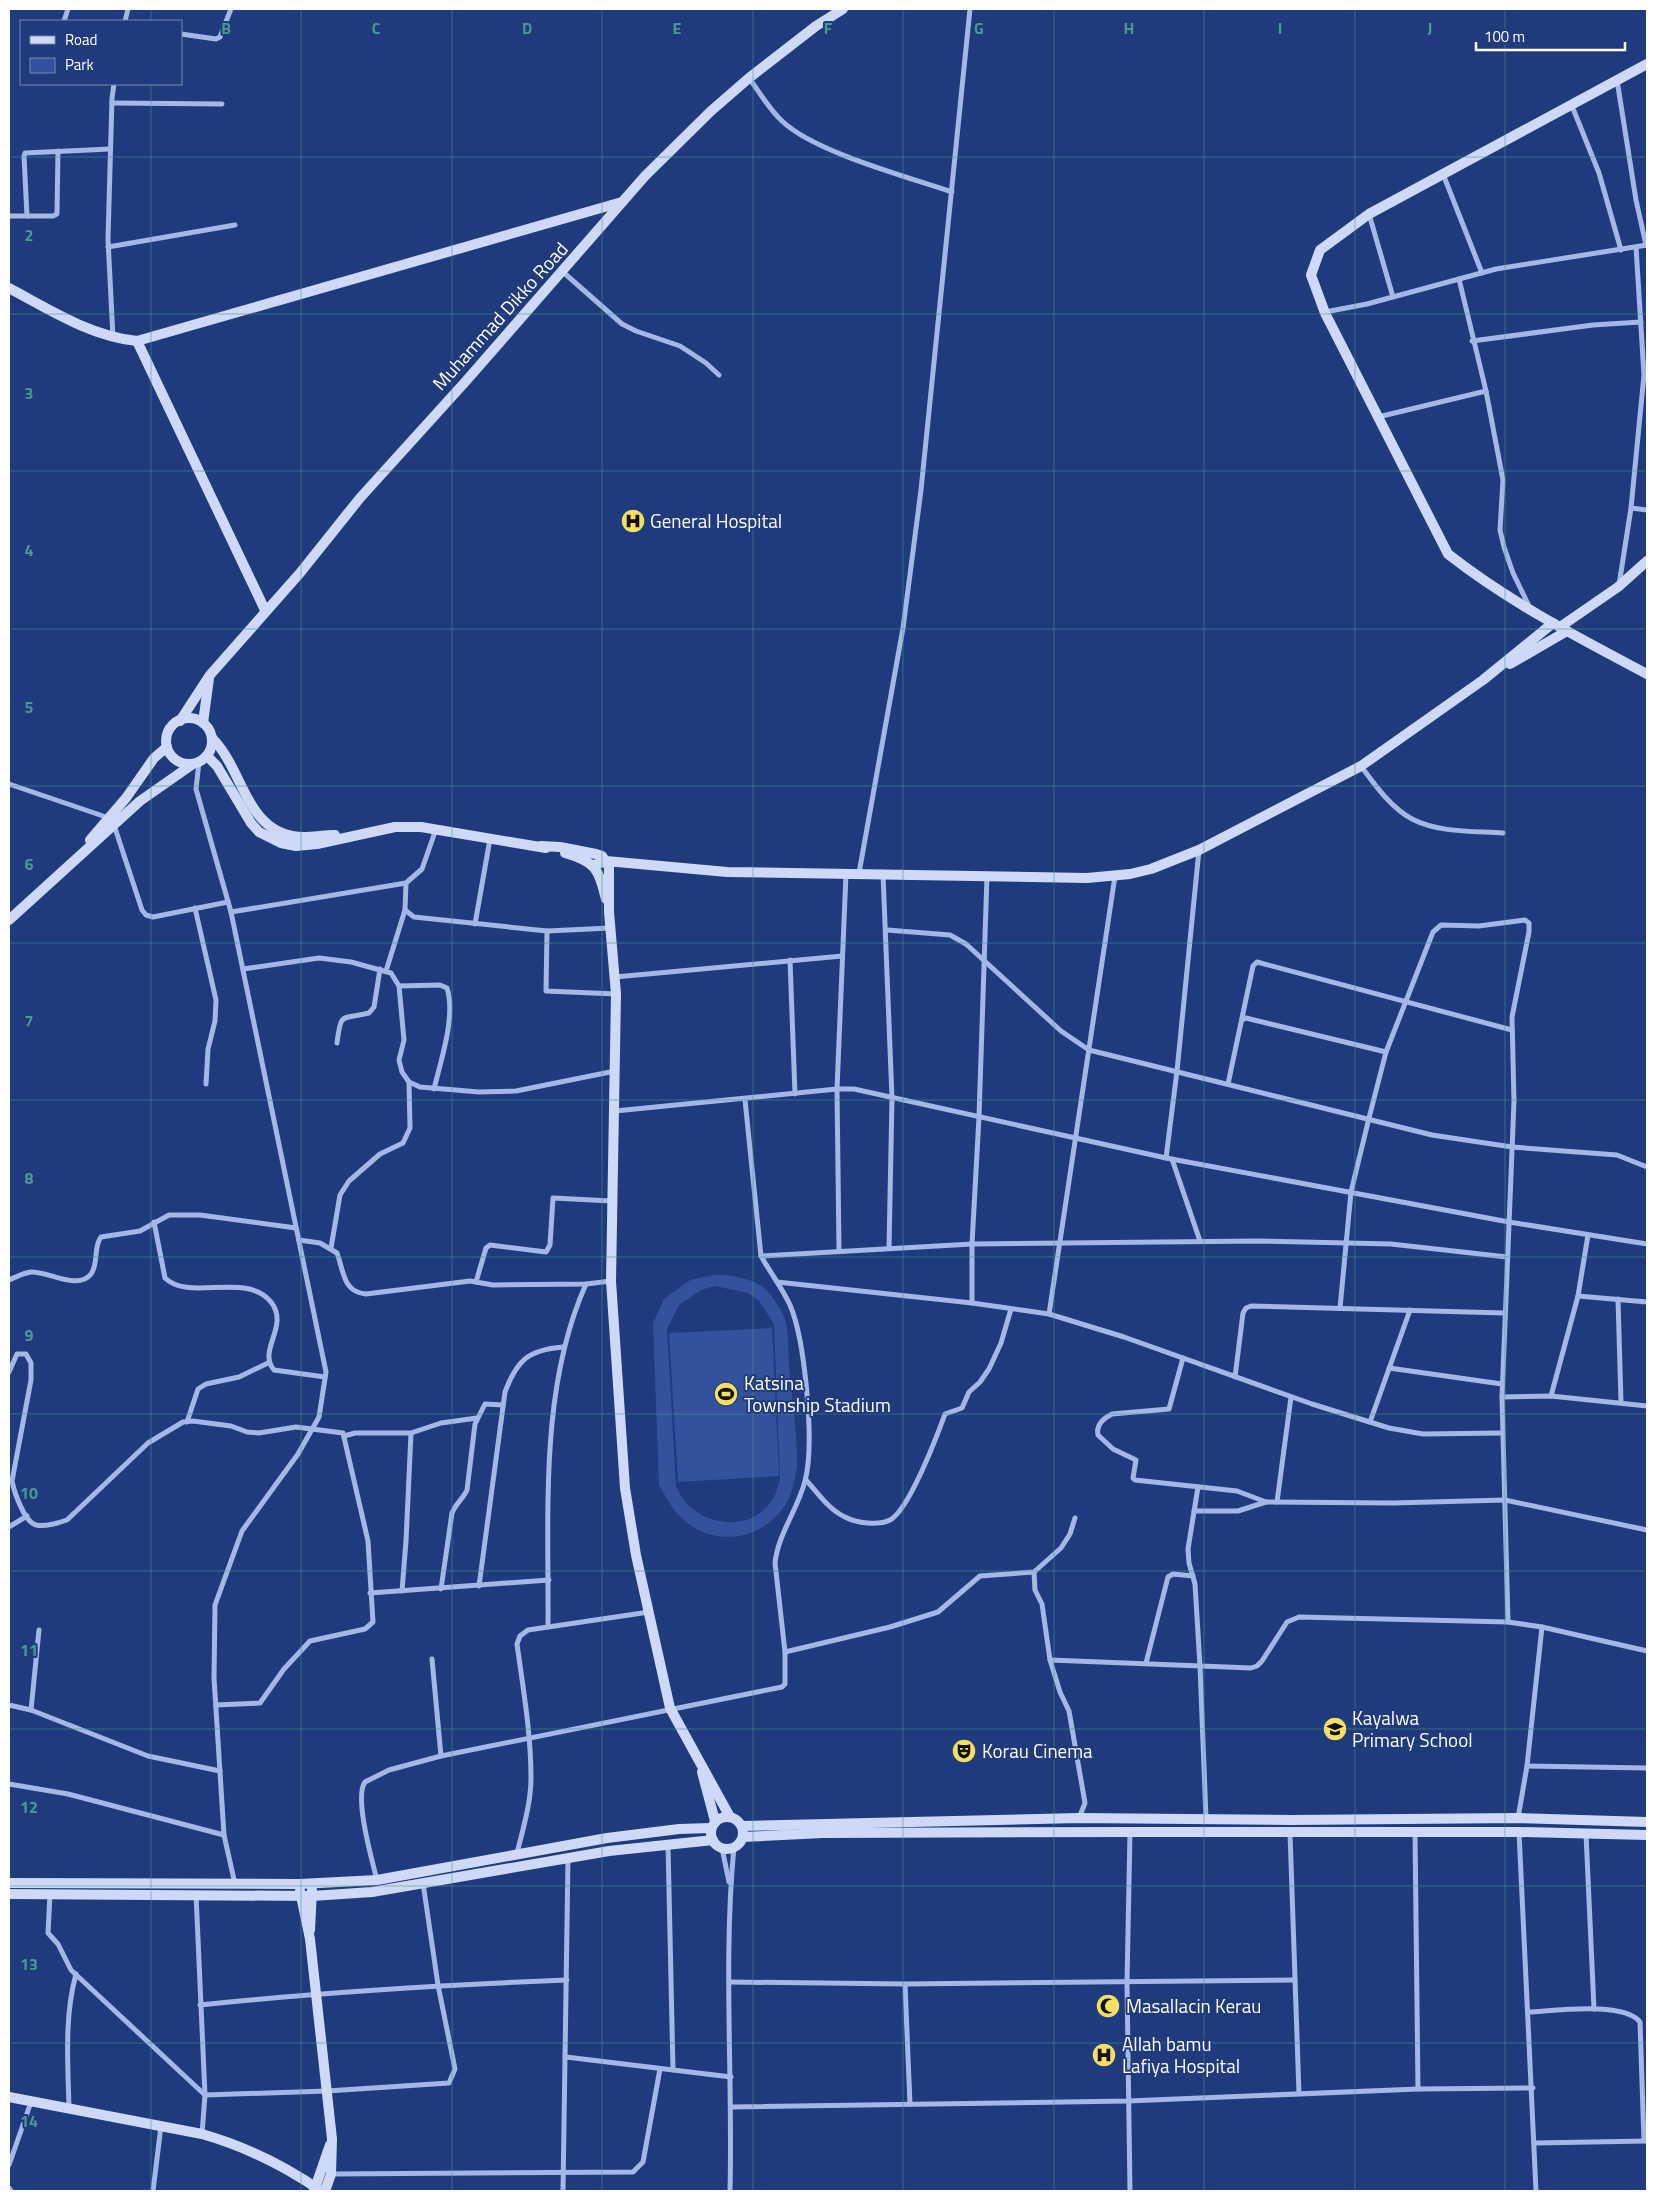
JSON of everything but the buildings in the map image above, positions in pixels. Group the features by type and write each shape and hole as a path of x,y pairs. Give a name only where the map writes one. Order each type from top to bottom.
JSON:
{"street":[{"path":"182,34 216,39 220,36 231,9"},
{"name":"Muhammad Dikko Road","path":"180,721 210,675 265,610 300,573 360,498 622,202 711,111 749,78 816,26 842,9"},
{"path":"859,873 904,618 922,480 970,9"},
{"path":"1647,64 1369,214 1320,250 1314,262 1311,275 1325,313 1448,554 1472,574 1530,609 1647,674"},
{"path":"749,78 783,123 808,138 850,157 952,192"},
{"path":"1325,313 1394,297 1482,273 1647,245 1636,200 1617,80"},
{"path":"112,85 108,247 114,338"},
{"path":"112,103 222,104"},
{"path":"1572,106 1599,173 1621,250"},
{"path":"27,216 24,156 30,151 110,149"},
{"path":"9,216 53,216 57,214 58,151"},
{"path":"1442,174 1482,273"},
{"path":"9,288 76,324 114,338 137,341 622,202"},
{"path":"1369,214 1394,297"},
{"path":"108,247 235,226"},
{"path":"1618,587 1631,508 1645,375 1636,247"},
{"path":"562,272 622,324 636,331 680,346 706,362 719,376"},
{"path":"1458,279 1486,391 1503,480 1500,530 1513,573 1530,609"},
{"path":"1472,341 1593,325 1642,322"},
{"path":"137,341 265,610"},
{"path":"1378,417 1486,391"},
{"path":"1631,508 1647,510"},
{"path":"594,865 606,861 728,872 1087,878 1151,870 1199,850 1361,766 1643,569 1647,560"},
{"path":"1483,680 1560,627"},
{"path":"210,675 203,723 228,758 257,815 268,826 303,837 356,834"},
{"path":"203,723 188,719 180,721 170,729 166,741 171,755 178,761 200,761 217,766 252,823 259,832 272,840 296,846 317,844 395,827 436,829 490,840 560,847 596,854 606,861 610,875 609,912 616,994 611,1281 625,1488 636,1555 670,1708 730,1817 742,1826 1078,1818 1518,1818 1647,1822"},
{"path":"212,738 200,761 196,789 231,912 299,1240 325,1377 319,1416 298,1454 242,1531 216,1605 214,1678 224,1835 235,1884"},
{"path":"112,822 154,758 167,747"},
{"path":"9,920 112,822 200,761"},
{"path":"1361,766 1380,792 1411,819 1432,827 1503,834"},
{"path":"9,784 112,822"},
{"path":"112,822 142,910 146,915 153,917 228,902"},
{"path":"231,912 406,883 422,869 436,829"},
{"path":"475,924 490,840"},
{"path":"540,846 580,858 594,865 600,874 609,912"},
{"path":"1166,1158 1177,1072 1199,850"},
{"path":"839,1250 837,1089 846,874"},
{"path":"882,874 892,1098 889,1248"},
{"path":"972,1303 972,1244 986,963 987,875"},
{"path":"1048,1314 1115,876"},
{"path":"386,971 405,910 406,883"},
{"path":"195,908 216,1000 215,1021 208,1049 206,1084"},
{"path":"405,910 414,917 547,931 610,928"},
{"path":"1340,1308 1351,1192 1369,1118 1386,1052 1436,927 1441,925 1479,926 1525,920 1529,923 1529,932 1514,1000 1512,1030 1514,1101 1502,1384 1508,1622"},
{"path":"886,930 950,935 966,944 1061,1031 1089,1050 1432,1135 1512,1147 1617,1155 1647,1167"},
{"path":"547,931 545,987 548,992 616,994"},
{"path":"614,977 842,956"},
{"path":"243,969 319,958 335,959 386,971 397,979 399,986 404,1040 399,1060 402,1072 409,1082 420,1087 479,1092 516,1091 615,1071"},
{"path":"790,960 795,1094"},
{"path":"1228,1084 1253,966 1256,962 1512,1030"},
{"path":"337,1042 342,1019 346,1016 369,1013 374,1007 380,969"},
{"path":"399,986 440,985 447,988 450,997 446,1037 434,1089"},
{"path":"1242,1020 1246,1018 1386,1052"},
{"path":"331,1248 340,1195 349,1181 380,1154 403,1143 410,1128 409,1082"},
{"path":"615,1111 745,1100 837,1089 854,1090 1166,1158 1509,1222 1647,1244"},
{"path":"377,1880 366,1836 362,1786 365,1782 389,1770 440,1756 782,1686 786,1680 776,1563 777,1549 806,1480 809,1431 800,1343 790,1306 761,1256 745,1100"},
{"path":"1172,1159 1200,1241"},
{"path":"476,1282 486,1248 490,1245 546,1252 550,1245 553,1198 611,1201"},
{"path":"9,1280 31,1272 71,1280 82,1280 90,1276 94,1269 98,1242 101,1237 140,1231 169,1215 200,1215 296,1228"},
{"path":"154,1222 165,1278 171,1284 183,1287 235,1287 257,1293 270,1301 276,1313 277,1332 268,1356 268,1363 274,1370 325,1377"},
{"path":"1551,1396 1578,1296 1588,1234"},
{"path":"299,1240 320,1243 337,1253 349,1287 355,1293 366,1294 476,1282 493,1285 586,1284 611,1281"},
{"path":"761,1256 839,1250 972,1244 1200,1241 1391,1244 1507,1257"},
{"path":"777,1282 972,1303 1048,1314 1124,1337 1235,1377 1389,1428 1423,1434 1502,1433"},
{"path":"548,1627 551,1456 563,1347 572,1317 586,1284"},
{"path":"1578,1296 1647,1302"},
{"path":"1618,1299 1620,1402"},
{"path":"1235,1377 1243,1313 1246,1308 1251,1306 1504,1313"},
{"path":"806,1480 828,1504 844,1517 858,1522 873,1522 889,1521 894,1517 908,1498 929,1456 945,1414 962,1408 969,1392 980,1382 989,1369 1001,1343 1011,1308"},
{"path":"1370,1422 1410,1310"},
{"path":"479,1586 503,1406 508,1383 520,1361 536,1352 563,1347"},
{"path":"9,1372 17,1354 26,1354 31,1363 31,1380 12,1481 15,1495 27,1516 35,1525 57,1524 67,1520 148,1443 170,1429 188,1422 231,1426 247,1432 259,1433 296,1427 338,1432 344,1436 368,1541 370,1593 374,1618 370,1626 310,1641 284,1669 260,1703 216,1705"},
{"path":"1183,1358 1169,1409 1166,1411 1112,1414 1106,1417 1100,1424 1097,1430 1098,1435 1113,1449 1136,1460 1134,1480 1237,1491 1266,1502"},
{"path":"188,1422 198,1389 206,1384 239,1377 268,1363"},
{"path":"1389,1368 1502,1384"},
{"path":"1277,1502 1291,1396"},
{"path":"1502,1397 1551,1396 1647,1406"},
{"path":"441,1589 452,1512 467,1490 472,1440 477,1418 487,1403 503,1406"},
{"path":"344,1436 355,1433 411,1433 441,1423 477,1418"},
{"path":"402,1591 411,1433"},
{"path":"1198,1487 1188,1549 1193,1576 1200,1666 1206,1818"},
{"path":"1194,1510 1238,1511 1266,1502 1393,1504 1505,1500 1647,1530"},
{"path":"9,1526 27,1516"},
{"path":"785,1652 890,1627 938,1612 980,1576 1034,1572 1062,1548 1070,1534 1075,1518"},
{"path":"1034,1572 1035,1590 1042,1604 1050,1660 1060,1692 1069,1711 1076,1746 1084,1803 1078,1818"},
{"path":"1146,1664 1168,1577 1173,1574 1193,1576"},
{"path":"370,1593 549,1580"},
{"path":"518,1853 531,1779 529,1739 517,1644 520,1636 528,1630 649,1612"},
{"path":"1050,1660 1251,1668 1257,1666 1287,1622 1292,1618 1299,1617 1508,1622 1542,1627 1647,1651"},
{"path":"1518,1818 1527,1766 1542,1627"},
{"path":"31,1710 39,1630"},
{"path":"432,1659 440,1756"},
{"path":"9,1705 31,1710 148,1756 220,1770"},
{"path":"700,1764 713,1825 712,1840"},
{"path":"1527,1766 1647,1768"},
{"path":"9,1784 68,1794 224,1835"},
{"path":"9,1883 312,1884 377,1880 518,1853 647,1832 713,1825 720,1818 730,1817"},
{"path":"742,1826 743,1837"},
{"path":"1130,1832 1127,1982 1130,2191"},
{"path":"730,2191 732,2107 730,1888 734,1847 743,1837 823,1833 1130,1832 1290,1834 1519,1832 1647,1835"},
{"path":"1416,1832 1418,2089"},
{"path":"1519,1832 1536,2191"},
{"path":"1290,1834 1299,2094"},
{"path":"1586,1834 1594,2009"},
{"path":"9,1894 312,1896 372,1892 568,1858 668,1843 712,1840 722,1848 730,1888"},
{"path":"668,1843 673,2070"},
{"path":"722,1848 734,1847"},
{"path":"564,2191 568,1858"},
{"path":"300,1884 310,1939 332,2139 331,2174 319,2190"},
{"path":"310,1939 312,1884"},
{"path":"50,1894 48,1933 58,1944 67,1965 205,2095 327,2091 449,2082 455,2069 438,1985 423,1884"},
{"path":"196,1894 205,2095 202,2134"},
{"path":"69,2108 71,1991 76,1974"},
{"path":"200,2005 316,1993 438,1985 568,1980"},
{"path":"730,1982 905,1984 1295,1980"},
{"path":"905,1984 910,2104"},
{"path":"1528,2012 1594,2009 1629,2013 1636,2016 1640,2022 1646,2141 1535,2143"},
{"path":"566,2058 731,2078"},
{"path":"331,2174 633,2172 643,2162 660,2069"},
{"path":"732,2107 1128,2101 1418,2089 1532,2088"},
{"path":"9,2097 202,2134 252,2152 319,2190"},
{"path":"9,2165 31,2101"},
{"path":"153,2191 161,2126"},
{"path":"319,2190 332,2139"}],"green space":[{"path":"720,1275 740,1277 752,1281 770,1294 785,1319 796,1441 797,1466 795,1477 790,1496 781,1510 770,1522 757,1530 742,1535 727,1537 711,1535 697,1529 676,1512 659,1485 653,1323 664,1299 690,1280","holes":["715,1286 748,1293 759,1301 774,1324 780,1478 774,1497 763,1511 748,1519 732,1522 715,1520 699,1513 686,1502 676,1486 667,1329 679,1305 701,1290"]},
{"path":"772,1328 779,1476 678,1482 669,1333"}],"place":[{"name":"General Hospital","path":"633,521"},
{"name":"Katsina Township Stadium","path":"726,1394"},
{"name":"Kayalwa Primary School","path":"1335,1729"},
{"name":"Korau Cinema","path":"964,1751"},
{"name":"Masallacin Kerau","path":"1108,2006"},
{"name":"Allah bamu Lafiya Hospital","path":"1104,2055"}]}
